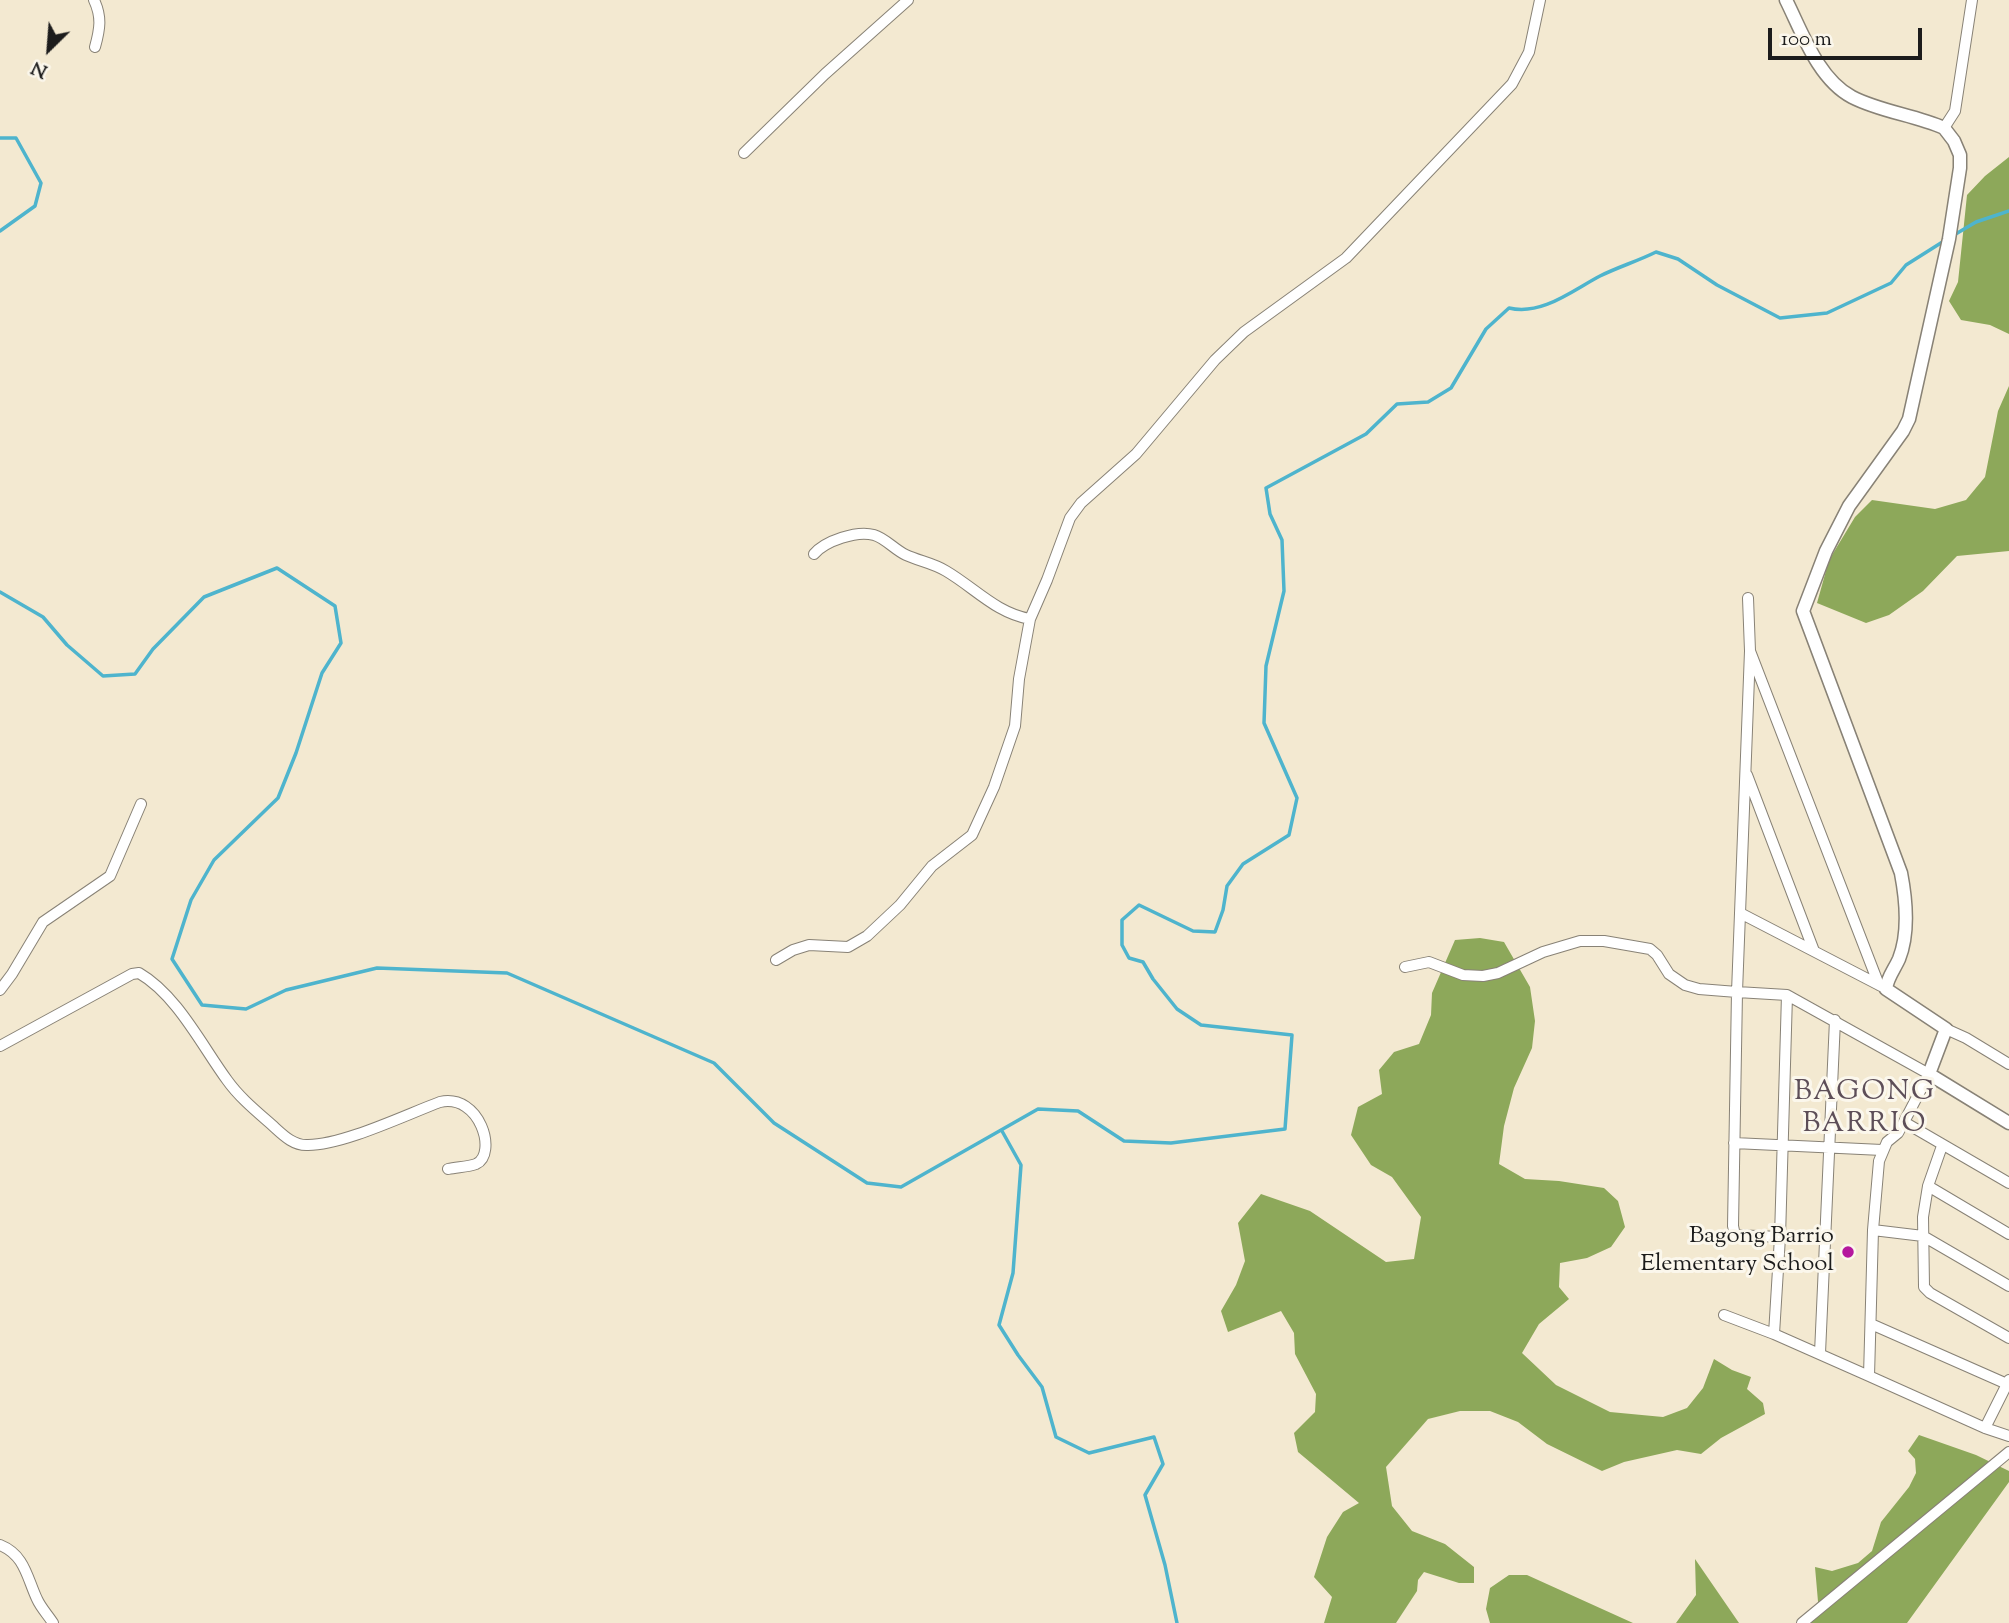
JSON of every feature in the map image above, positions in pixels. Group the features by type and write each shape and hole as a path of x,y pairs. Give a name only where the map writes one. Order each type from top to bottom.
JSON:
{"street":[{"path":"94,0 100,12 100,28 95,47"},
{"path":"744,153 825,74 908,0"},
{"path":"776,960 809,945 848,947 867,936 901,905 933,866 972,835 994,787 1015,726 1019,679 1030,620 1070,517 1136,454 1215,360 1244,332 1346,258 1512,84 1529,52 1540,0"},
{"path":"1786,0 1824,71 1844,91 1852,97 1944,128 1960,155 1949,239 1909,419 1849,506 1826,551 1803,611 1901,873 1904,891 1904,941 1883,987"},
{"path":"1944,128 1955,111 1972,0"},
{"path":"814,554 820,546 831,541 873,535 904,554 932,563 1004,611 1030,620"},
{"path":"1748,598 1750,651 1737,992 1733,1226 1735,1234 1780,1237"},
{"path":"1750,651 1883,987"},
{"path":"1745,770 1814,951"},
{"path":"0,990 43,922 110,876 141,804"},
{"path":"1742,914 1883,987 1946,1029 2009,1064"},
{"path":"1405,967 1429,962 1463,975 1483,976 1498,973 1543,952 1580,941 1650,949 1669,974 1685,985 1699,989 1787,995 1929,1074 2009,1123"},
{"path":"0,1046 132,974 139,973 148,978 185,1019 227,1080 249,1106 285,1137 300,1145 333,1142 440,1102 448,1100 464,1103 483,1127 485,1149 481,1160 476,1164 449,1169"},
{"path":"1774,1335 1780,1237 1787,995"},
{"path":"1820,1353 1835,1020"},
{"path":"1869,1376 1873,1230 1882,1150 1904,1122 1929,1074 1946,1029"},
{"path":"1904,1122 2009,1183"},
{"path":"1734,1143 1882,1150"},
{"path":"1942,1146 1928,1186 1923,1236 1925,1289 2009,1338"},
{"path":"1928,1186 2009,1234"},
{"path":"1873,1230 1923,1236 2009,1286"},
{"path":"1724,1315 1820,1353 2009,1436"},
{"path":"1871,1324 2008,1382 1985,1427"},
{"path":"1802,1623 2009,1452"},
{"path":"0,1545 17,1556 27,1570 37,1598 53,1623"}],"green space":[{"path":"2009,157 2009,334 1990,325 1961,320 1949,301 1958,282 1967,195"},
{"path":"2009,386 2009,551 1957,556 1923,591 1889,615 1866,623 1817,603 1829,560 1855,517 1872,500 1935,509 1966,500 1985,477 1998,411"},
{"path":"1480,938 1504,942 1530,987 1535,1021 1532,1048 1514,1088 1504,1126 1499,1164 1525,1179 1604,1188 1618,1201 1625,1227 1611,1247 1587,1258 1560,1263 1559,1287 1569,1299 1539,1324 1522,1353 1556,1385 1610,1412 1663,1417 1687,1408 1703,1388 1714,1359 1751,1377 1747,1389 1763,1403 1765,1414 1721,1438 1701,1454 1677,1450 1624,1462 1602,1471 1547,1444 1518,1422 1490,1411 1460,1411 1428,1419 1386,1467 1392,1506 1412,1531 1445,1544 1474,1567 1474,1583 1459,1583 1424,1572 1418,1580 1417,1591 1396,1623 1324,1623 1332,1597 1314,1577 1327,1537 1343,1512 1359,1503 1298,1452 1294,1433 1315,1412 1316,1394 1295,1354 1294,1333 1281,1311 1228,1332 1221,1311 1236,1285 1245,1261 1238,1223 1261,1194 1310,1211 1386,1262 1414,1259 1421,1217 1392,1177 1371,1165 1351,1135 1358,1107 1382,1094 1379,1070 1394,1052 1419,1044 1431,1015 1432,993 1455,940"},
{"path":"1919,1435 1976,1455 2009,1471 2009,1482 1907,1623 1809,1623 1819,1613 1815,1567 1832,1571 1858,1563 1872,1551 1881,1522 1909,1487 1916,1473 1915,1459 1908,1451"},
{"path":"1695,1559 1739,1623 1676,1623 1696,1595"},
{"path":"1509,1575 1527,1575 1633,1623 1490,1623 1486,1609 1490,1588"}],"waterway":[{"path":"0,138 16,138 41,183 35,206 0,231"},
{"path":"1954,235 1976,222 2009,211"},
{"path":"0,592 43,617 67,645 103,676 135,674 153,649 204,597 277,568 335,606 341,643 322,673 278,798 214,860 191,900 172,959 202,1005 246,1009 286,990 377,968 507,973 714,1063 774,1123 867,1183 901,1187 1038,1109 1078,1111 1124,1141 1171,1143 1285,1129 1292,1035 1201,1025 1177,1009 1143,962 1129,958 1122,945 1122,920 1139,905 1193,931 1215,932 1223,910 1227,886 1243,864 1289,835 1297,798 1264,723 1266,666 1284,591 1282,540 1270,514 1266,488 1366,434 1397,404 1428,402 1451,388 1486,329 1509,308 1545,305 1600,276 1656,252 1678,259 1717,285 1780,318 1827,313 1891,283 1906,265 1944,241"},
{"path":"1002,1131 1021,1165 1013,1273 999,1325 1042,1387 1056,1437 1089,1453 1154,1437 1163,1464 1145,1495 1165,1565 1177,1623"}],"place":[{"name":"Bagong Barrio Elementary School","path":"1848,1252"}],"district":[{"name":"BAGONG BARRIO","path":"1865,1110"}]}
